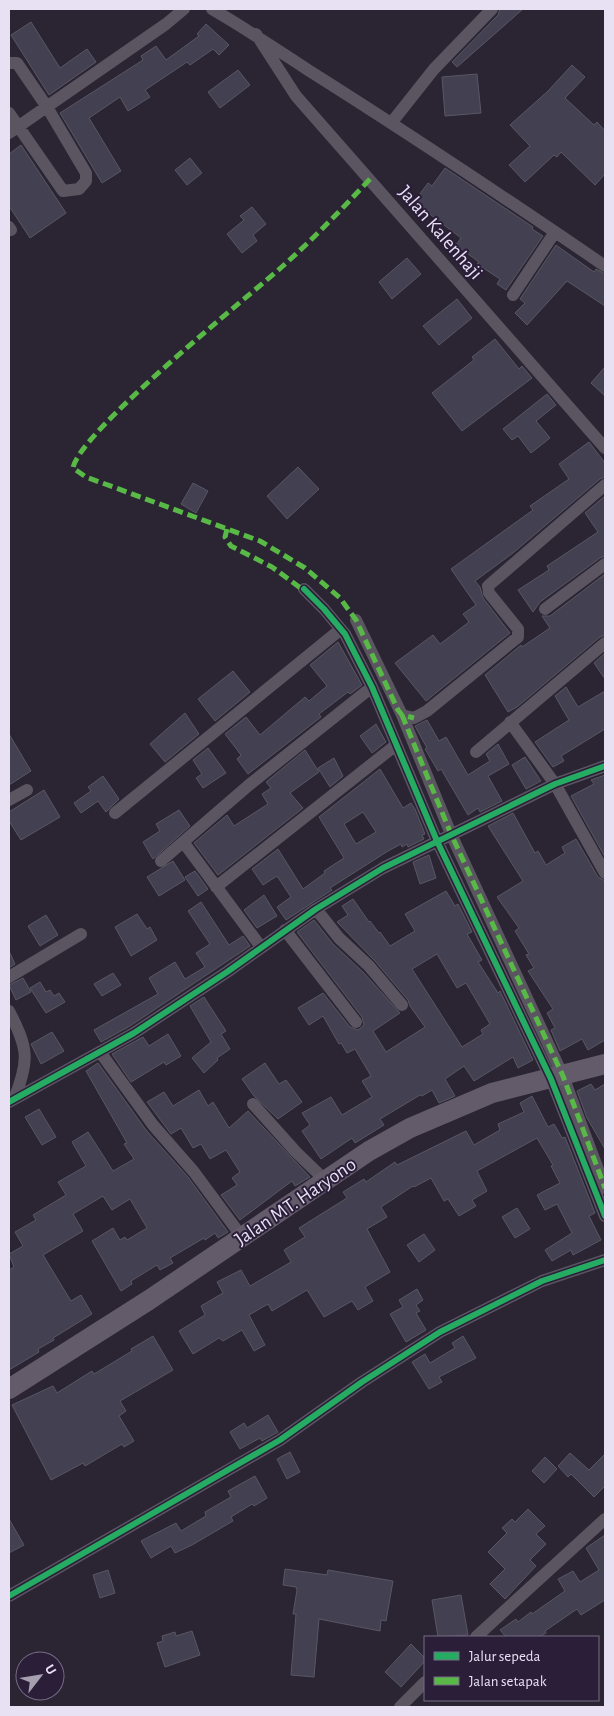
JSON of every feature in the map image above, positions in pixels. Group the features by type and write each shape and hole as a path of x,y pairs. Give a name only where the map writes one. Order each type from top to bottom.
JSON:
{"main road":[{"name":"Jalan MT. Haryono","path":"9,1389 141,1305 326,1181 410,1128 492,1094 605,1064"}],"street":[{"path":"13,131 166,24 184,9"},
{"path":"212,9 256,34 392,122 605,266"},
{"path":"392,122 434,69 492,9"},
{"name":"Jalan Kalenhaji","path":"256,34 296,96 605,448"},
{"path":"9,62 17,63 47,106 86,173 86,181 79,189 63,191 13,131 9,113"},
{"path":"513,295 555,232"},
{"path":"402,715 414,718 427,711 516,640 520,634 518,629 489,593 488,586 605,485"},
{"path":"545,609 605,564"},
{"path":"304,590 341,629 372,687 437,841 557,1077 605,1216"},
{"path":"356,620 402,715 451,834 605,1188"},
{"path":"116,813 341,629"},
{"path":"476,752 605,643"},
{"path":"161,861 249,785 372,687"},
{"path":"510,722 555,784 605,874"},
{"path":"216,887 396,744"},
{"path":"11,1101 100,1052 174,1008 284,930 383,868 555,784 605,766"},
{"path":"9,800 27,790"},
{"path":"184,842 261,947"},
{"path":"316,909 339,938 369,966 402,1005"},
{"path":"284,930 356,1022"},
{"path":"9,977 81,934"},
{"path":"9,1011 19,1030 26,1062 24,1074 11,1101"},
{"path":"100,1052 153,1125 194,1172 242,1237"},
{"path":"254,1104 296,1152 326,1181"},
{"path":"9,1596 280,1440 362,1382 440,1332 542,1281 605,1260"},
{"path":"477,1636 605,1519"},
{"path":"400,1707 424,1683"}],"building":[{"path":"500,9 523,9 457,67 452,62 498,15"},
{"path":"31,22 60,68 87,49 96,62 49,95 11,35"},
{"path":"206,24 229,45 219,55 213,49 190,65 187,62 145,90 150,97 128,111 120,97 89,118 121,171 102,183 60,113 143,60 141,56 156,46 166,60 199,36 197,34"},
{"path":"572,65 585,77 565,98 594,125 597,122 605,131 605,174 595,185 561,152 557,157 554,155 525,182 509,165 530,146 510,125 548,91"},
{"path":"238,70 250,85 220,108 208,92"},
{"path":"477,74 481,113 445,116 442,77"},
{"path":"21,145 66,213 30,238 9,206 9,154"},
{"path":"190,158 202,173 187,185 175,170"},
{"path":"445,168 533,227 532,229 543,236 506,290 497,284 500,279 477,264 479,262 456,245 461,238 414,202 428,183 432,186"},
{"path":"252,207 266,224 253,235 257,241 242,253 227,234 244,220 240,216"},
{"path":"556,245 594,272 596,269 605,274 605,306 567,281 527,325 515,313 525,303 520,299"},
{"path":"407,258 421,274 392,299 379,282"},
{"path":"457,299 472,318 439,345 423,326"},
{"path":"495,339 519,369 522,366 532,378 462,431 432,393 474,360 472,357"},
{"path":"605,367 605,396 591,383"},
{"path":"547,394 556,405 536,421 550,438 531,453 518,436 512,440 503,429"},
{"path":"589,442 605,463 605,477 600,479 513,553 475,581 480,587 483,598 510,633 426,701 395,663 433,635 440,644 469,622 463,614 476,605 451,569 533,510 530,506 569,479 559,464"},
{"path":"298,467 319,489 287,519 267,496"},
{"path":"193,483 208,491 196,513 181,504"},
{"path":"605,496 605,556 540,602 533,612 518,590 549,570 547,566 598,532 585,513"},
{"path":"605,574 605,635 600,637 517,707 508,712 485,675 521,645 522,647 550,628 542,616 550,616"},
{"path":"338,642 362,685 350,694 348,692 319,714 321,717 248,774 237,759 241,755 225,734 246,717 260,735 305,697 309,701 327,686 310,665"},
{"path":"605,653 605,679 594,663"},
{"path":"233,671 250,692 215,721 198,699"},
{"path":"566,687 578,707 605,691 605,729 561,756 564,761 553,767 535,742 569,720 555,696"},
{"path":"185,713 199,734 165,762 150,744"},
{"path":"427,720 439,741 446,737 468,775 490,761 486,754 498,744 509,764 488,776 502,801 480,812 478,808 468,815 441,769 438,771 425,749 427,748 415,726"},
{"path":"376,724 386,742 372,753 360,736"},
{"path":"9,734 31,771 9,785"},
{"path":"208,748 226,773 203,788 196,778 202,774 193,760"},
{"path":"305,750 319,772 290,793 303,808 218,875 194,843 227,815 234,826 268,804 262,794 271,788 266,782"},
{"path":"525,757 541,781 526,789 512,765"},
{"path":"334,758 343,776 330,787 318,768"},
{"path":"380,769 403,808 411,803 425,834 422,835 424,839 408,847 407,844 402,847 401,844 388,851 330,888 332,890 286,920 277,907 291,897 277,876 263,885 252,869 278,849 303,889 325,873 324,871 344,858 319,817","holes":["363,812 376,832 356,844 344,824"]},
{"path":"605,775 605,857 571,796 594,784 591,780"},
{"path":"103,776 119,799 106,812 98,801 81,813 74,803 91,791 88,787"},
{"path":"44,790 60,817 21,840 9,821 9,812"},
{"path":"179,810 190,826 153,859 143,842 160,831 156,824"},
{"path":"513,813 535,853 538,851 546,865 565,853 562,847 576,839 598,877 605,881 605,1040 588,1050 582,1039 560,1051 551,1030 555,1028 547,1013 553,1009 528,971 534,968 526,955 529,954 515,931 519,928 497,897 523,881 488,826"},
{"path":"429,855 436,878 420,884 413,862"},
{"path":"173,861 185,880 159,896 147,877"},
{"path":"195,871 208,889 198,896 185,877"},
{"path":"446,891 455,906 458,904 472,932 467,934 482,960 478,962 498,993 500,991 533,1060 518,1068 513,1057 474,1081 464,1066 445,1079 455,1096 439,1103 432,1090 422,1096 420,1095 380,1119 384,1125 355,1143 352,1138 321,1159 302,1131 310,1125 302,1113 331,1097 342,1115 372,1097 362,1081 371,1076 355,1049 347,1053 341,1043 339,1044 323,1016 309,1025 298,1008 323,993 350,1027 358,1030 364,1025 362,1017 297,932 314,920 333,944 363,972 400,1013 373,1031 386,1052 425,1027 410,1006 408,1000 375,961 337,922 348,915 342,906 353,899 369,922 380,932 390,946 415,931 405,914","holes":["437,954 457,988 466,983 490,1024 481,1030 483,1034 462,1047 412,969"]},
{"path":"264,895 277,916 257,928 244,910"},
{"path":"201,902 229,945 243,936 250,946 130,1026 101,1042 94,1030 158,994 149,978 175,962 185,979 205,967 196,953 210,944 188,911"},
{"path":"137,914 147,929 150,927 157,940 131,956 115,927"},
{"path":"46,915 58,935 40,946 28,926"},
{"path":"9,951 15,964 9,968"},
{"path":"113,973 121,985 102,996 94,984"},
{"path":"23,978 31,992 16,1000 9,985"},
{"path":"40,982 46,992 50,990 54,996 59,993 65,1002 46,1013 30,988"},
{"path":"204,997 226,1031 221,1034 230,1049 217,1058 218,1060 204,1073 192,1058 211,1042 190,1006"},
{"path":"52,1032 64,1051 41,1064 31,1044"},
{"path":"168,1034 181,1056 166,1065 164,1062 131,1082 112,1054 143,1037 149,1046"},
{"path":"98,1063 146,1130 188,1177 228,1232 218,1238 215,1233 205,1240 204,1238 170,1258 173,1263 160,1270 157,1265 131,1281 132,1284 121,1291 92,1241 113,1228 120,1240 125,1237 127,1240 147,1228 130,1199 112,1210 103,1196 73,1214 83,1231 43,1255 71,1301 81,1295 92,1314 53,1338 54,1340 38,1349 39,1352 9,1370 9,1270 14,1267 9,1254 23,1246 15,1232 36,1220 33,1215 66,1195 58,1182 86,1166 72,1142 88,1132 113,1171 134,1159 124,1144 127,1143 86,1071"},
{"path":"265,1063 279,1084 286,1080 302,1102 278,1119 254,1096 242,1079"},
{"path":"591,1084 595,1090 605,1084 605,1149 587,1118 577,1091"},
{"path":"199,1090 208,1106 213,1102 229,1128 248,1111 310,1177 295,1186 292,1181 240,1220 221,1195 237,1185 232,1178 240,1172 226,1150 210,1159 201,1144 193,1148 181,1128 171,1134 147,1102 164,1092 173,1106"},
{"path":"532,1096 548,1127 554,1124 562,1138 565,1137 595,1213 589,1216 601,1240 573,1255 571,1250 552,1261 545,1250 572,1233 557,1204 545,1210 537,1195 560,1183 551,1166 553,1165 537,1138 477,1171 487,1191 472,1200 476,1206 459,1216 448,1199 444,1201 431,1178 413,1186 381,1207 387,1217 367,1229 390,1272 365,1287 373,1301 358,1310 352,1301 324,1317 307,1290 272,1311 268,1304 249,1315 265,1345 254,1351 242,1330 223,1341 219,1338 193,1354 179,1331 205,1315 201,1306 223,1293 217,1282 241,1270 250,1286 291,1262 284,1250 305,1237 299,1228 347,1198 343,1192 364,1179 366,1182 395,1162 397,1165 466,1131 474,1145 500,1130 498,1124 524,1112 520,1103"},
{"path":"39,1109 56,1137 42,1145 25,1117"},
{"path":"517,1208 530,1229 515,1238 502,1217"},
{"path":"424,1234 435,1250 419,1262 407,1245"},
{"path":"417,1289 423,1300 416,1305 420,1311 416,1313 426,1330 406,1342 390,1314 403,1307 399,1300"},
{"path":"153,1336 173,1370 120,1401 126,1411 119,1416 134,1441 124,1447 122,1444 85,1466 83,1463 51,1480 12,1405 53,1386 57,1393 92,1371 94,1374"},
{"path":"463,1336 476,1358 439,1377 442,1382 429,1389 412,1362 425,1354 430,1363 455,1348 452,1343"},
{"path":"268,1415 278,1432 262,1441 260,1438 240,1449 230,1432 244,1423 247,1428"},
{"path":"290,1452 300,1472 287,1479 277,1459"},
{"path":"570,1453 589,1470 605,1454 605,1486 594,1497 571,1474 568,1477 558,1466"},
{"path":"545,1457 557,1469 544,1483 532,1471"},
{"path":"255,1476 267,1498 254,1506 252,1504 231,1517 233,1521 192,1545 175,1553 171,1546 151,1558 141,1541 176,1523 181,1531 206,1516 205,1512 231,1497 228,1491"},
{"path":"528,1509 545,1526 536,1534 546,1544 530,1560 536,1566 505,1599 490,1584 505,1569 488,1552 507,1533 502,1528 512,1519 515,1522"},
{"path":"9,1519 24,1545 9,1553"},
{"path":"605,1535 605,1600 581,1615 577,1609 541,1636 505,1636 500,1630 516,1619 518,1622 531,1612 532,1614 565,1591 558,1579 573,1571 580,1582 599,1570 586,1548"},
{"path":"285,1569 327,1575 328,1570 393,1581 386,1621 381,1620 380,1631 319,1619 314,1677 291,1675 296,1614 293,1614 297,1590 296,1587 283,1585"},
{"path":"108,1570 115,1593 100,1598 93,1575"},
{"path":"461,1595 468,1635 438,1636 432,1600"},
{"path":"192,1631 200,1655 165,1667 157,1643 163,1641 162,1636 175,1632 176,1636"},
{"path":"411,1644 424,1657 424,1662 401,1687 385,1672"}],"marked path":[{"path":"370,179 295,255 133,396 82,450 73,468 86,477 260,541 305,568 340,598 356,620 398,710 402,715 414,718"},
{"path":"227,529 225,537 231,546 272,567 306,592"},
{"path":"402,715 451,834 563,1076 605,1188"}],"cycle path":[{"path":"304,589 345,634 372,687 437,841 551,1079 605,1216"},
{"path":"9,1102 134,1033 227,972 316,909 383,868 555,784 605,766"},
{"path":"9,1596 280,1440 362,1382 440,1332 542,1281 605,1260"}]}
